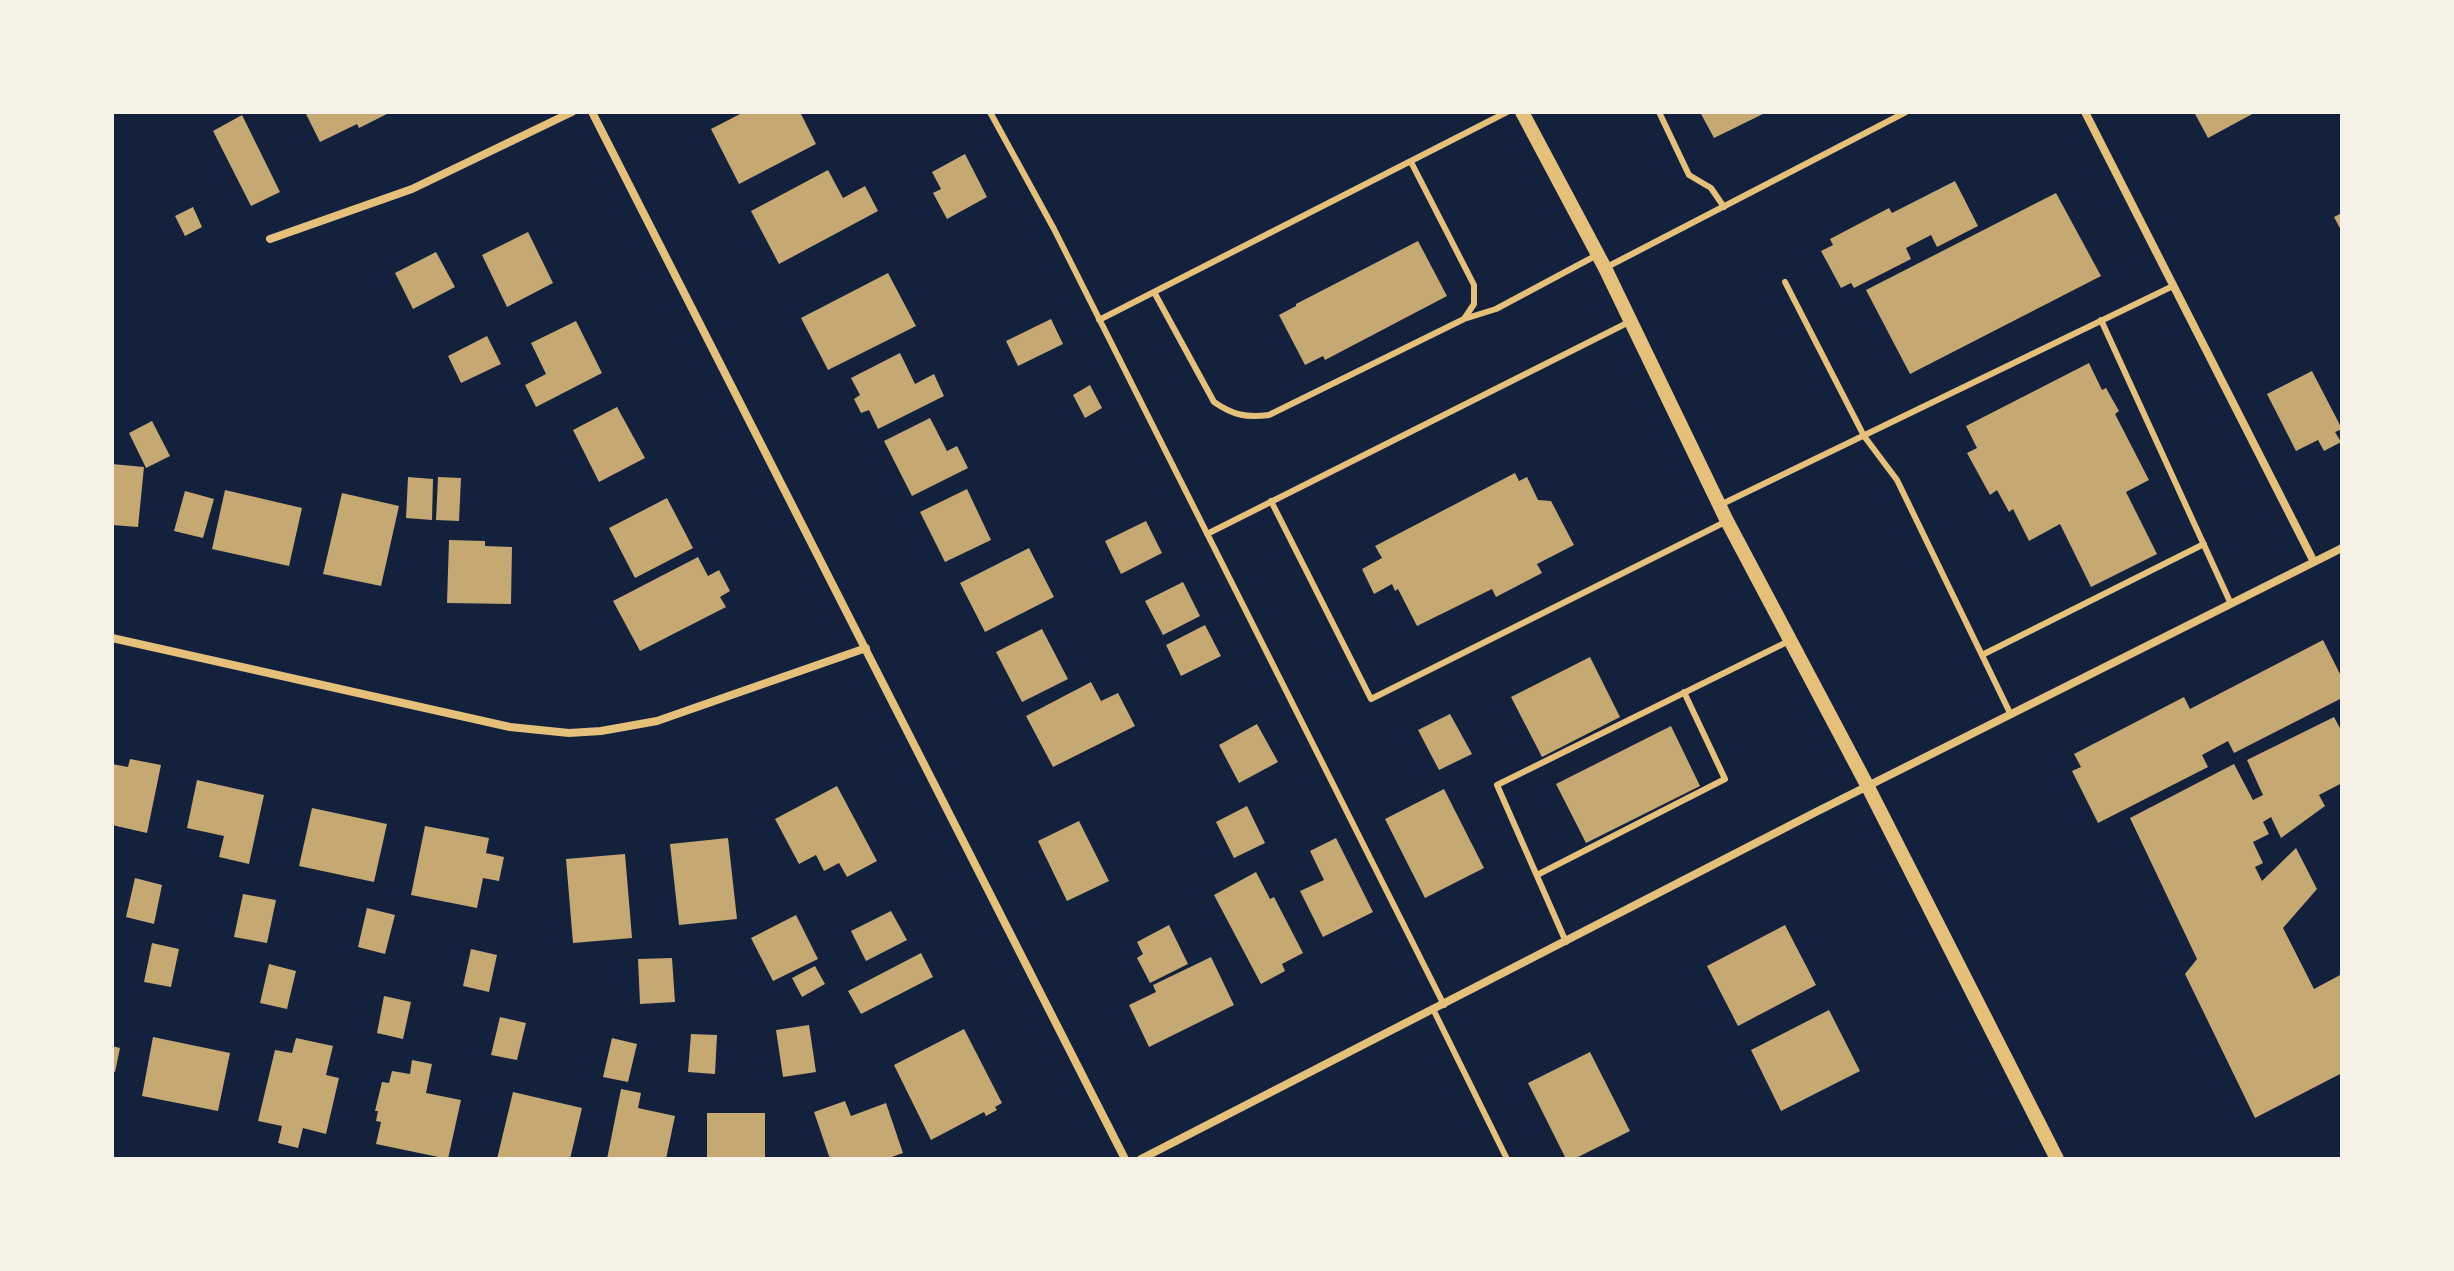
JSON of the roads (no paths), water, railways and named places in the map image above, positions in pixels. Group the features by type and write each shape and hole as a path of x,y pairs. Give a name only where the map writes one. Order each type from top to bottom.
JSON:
{"street":[{"path":"270,239 412,189 572,112"},
{"path":"592,112 1125,1159"},
{"path":"1522,112 1631,321 1727,521 1868,787 2057,1159"},
{"path":"2085,112 2314,562"},
{"path":"1141,1159 2342,548"},
{"path":"112,638 510,727 569,733 657,721 866,648"}],"lane":[{"path":"990,112 1054,229 1444,1005"},
{"path":"1099,320 1507,112"},
{"path":"1659,112 1689,175 1711,188 1724,207"},
{"path":"1154,292 1214,402 1231,413 1250,417 1269,415 1464,319 1496,309 1724,207 1906,112"},
{"path":"1411,162 1474,285 1474,304 1464,319"},
{"path":"1785,282 1864,436 1897,480 2011,715"},
{"path":"1720,505 2173,286"},
{"path":"2101,320 2231,604"},
{"path":"1207,534 1631,321"},
{"path":"1271,501 1371,699 1727,521"},
{"path":"1982,655 2204,544"},
{"path":"1566,942 1497,785 1790,640"},
{"path":"1537,875 1725,779 1684,692"},
{"path":"1433,1009 1507,1159"}]}
